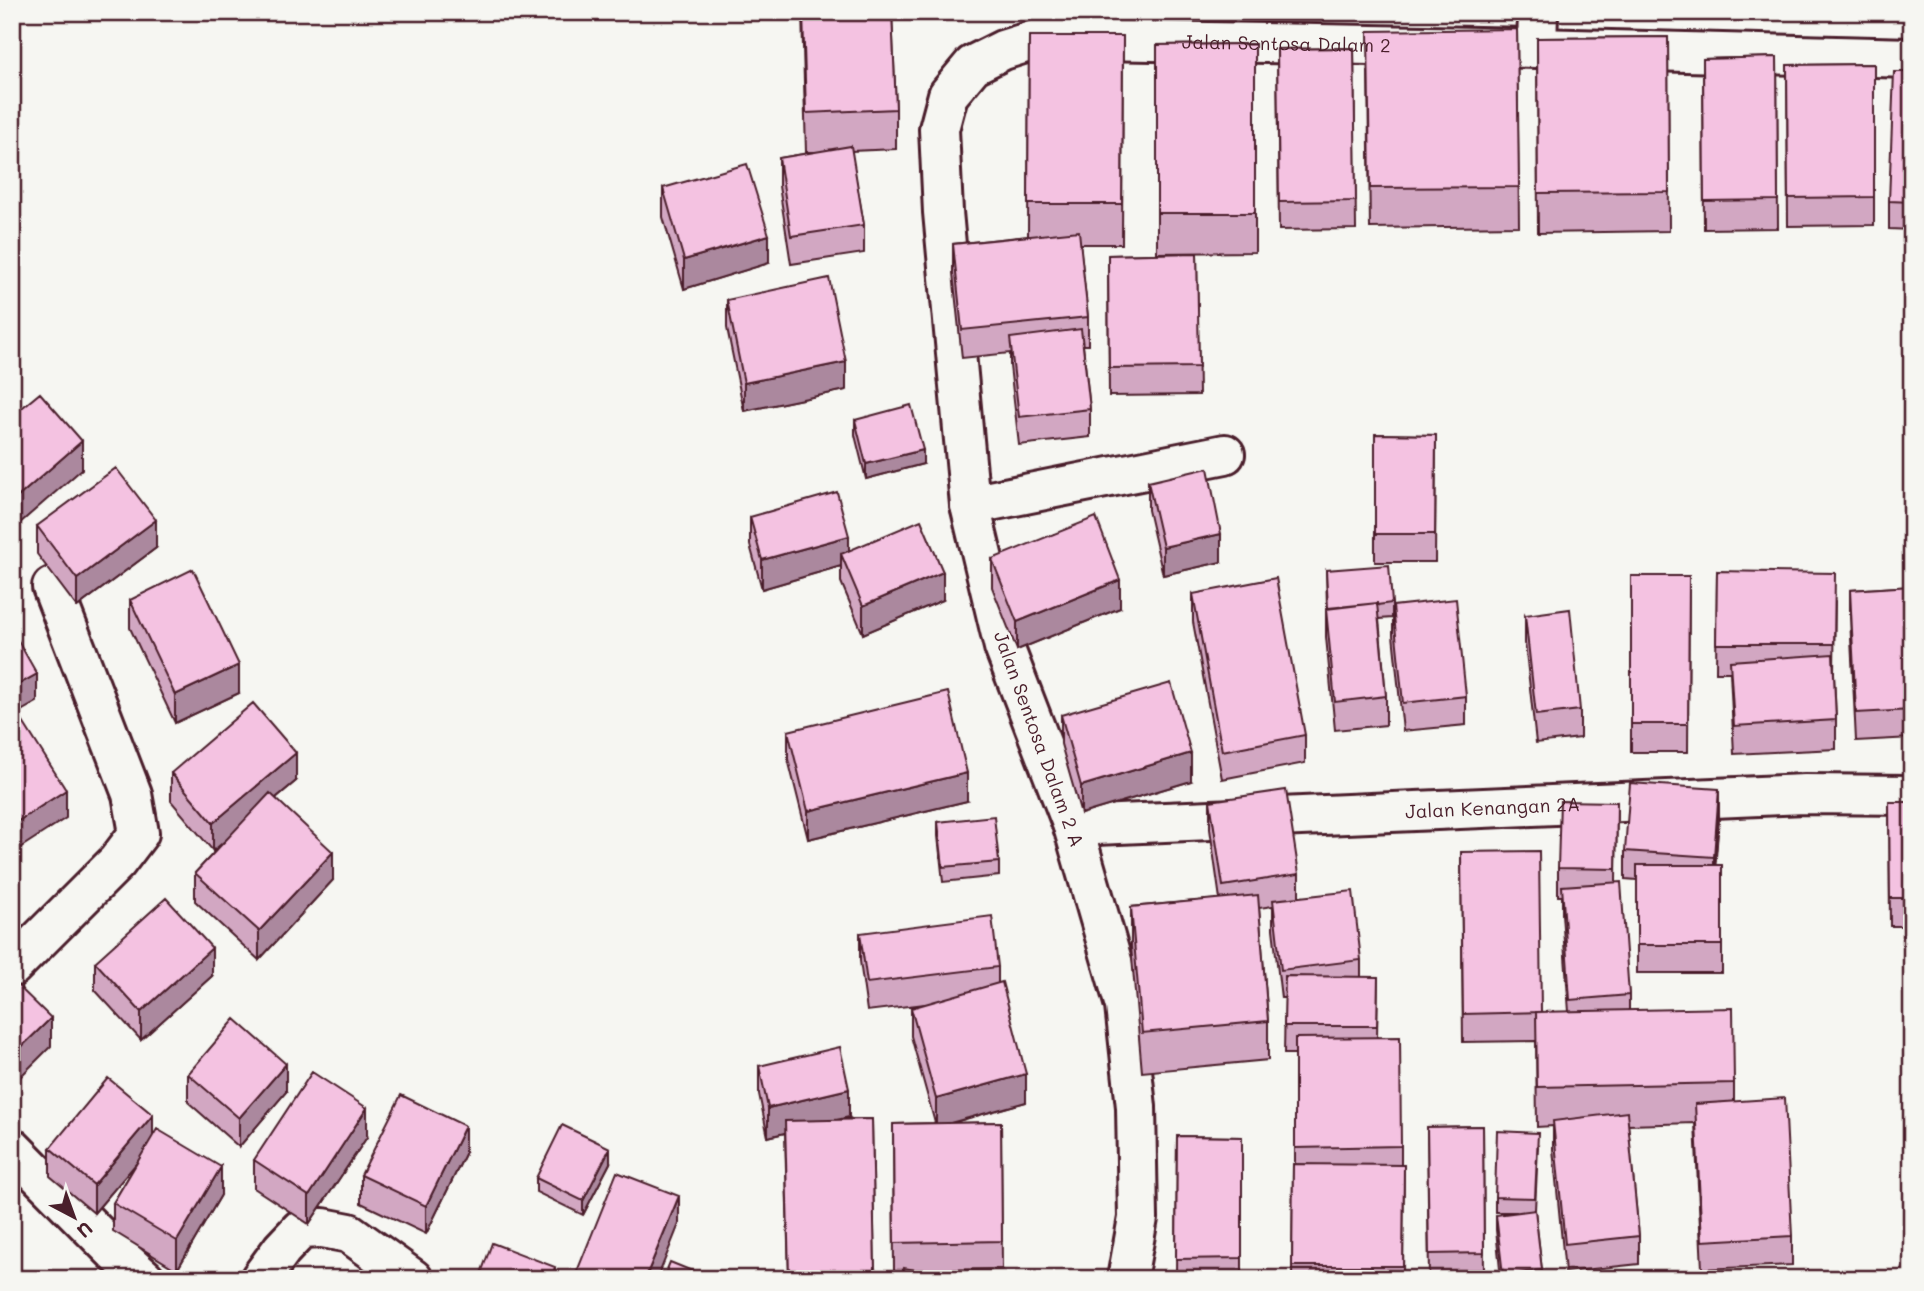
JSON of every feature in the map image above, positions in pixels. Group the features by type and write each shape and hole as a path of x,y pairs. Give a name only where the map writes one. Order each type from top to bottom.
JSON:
{"street":[{"name":"Jalan Sentosa Dalam 2","path":"1038,39 1537,30 1912,58"},
{"name":"Jalan Sentosa Dalam 2 A","path":"1038,39 1003,50 972,65 948,95 939,129 943,212 970,505 1004,647 1073,826 1125,1006 1136,1107 1138,1218 1127,1279"},
{"path":"970,505 1225,454"},
{"path":"12,967 117,862 139,833 132,794 52,587"},
{"name":"Jalan Kenangan 2A","path":"1073,826 1804,794 1912,795"},
{"path":"12,1148 145,1279"},
{"path":"260,1279 301,1229 323,1228 349,1233 413,1279"}],"building":[{"path":"803,12 892,12 896,109 806,113"},
{"path":"1517,29 1519,187 1370,188 1368,31"},
{"path":"1029,36 1123,36 1122,204 1028,204"},
{"path":"1668,37 1669,192 1538,193 1537,38"},
{"path":"1255,44 1255,213 1157,213 1157,45"},
{"path":"1354,48 1356,201 1279,202 1277,49"},
{"path":"1777,57 1778,200 1704,201 1703,59"},
{"path":"1874,64 1874,197 1788,198 1787,65"},
{"path":"1894,72 1912,72 1912,202 1889,201"},
{"path":"851,146 864,225 791,236 779,158"},
{"path":"747,164 769,235 684,260 663,188"},
{"path":"1079,231 1088,317 962,330 953,244"},
{"path":"1197,253 1199,367 1109,368 1108,255"},
{"path":"829,278 846,362 744,383 727,300"},
{"path":"1081,329 1090,409 1019,417 1010,338"},
{"path":"40,393 82,441 12,502 12,416"},
{"path":"911,405 923,450 866,464 855,420"},
{"path":"1375,434 1436,435 1435,534 1375,534"},
{"path":"116,468 156,520 77,579 37,526"},
{"path":"1208,468 1221,534 1163,547 1148,482"},
{"path":"837,492 849,536 762,560 750,517"},
{"path":"1096,517 1120,580 1017,622 992,559"},
{"path":"921,520 943,572 863,606 841,554"},
{"path":"1389,565 1392,603 1328,608 1326,570"},
{"path":"193,569 239,665 175,695 130,600"},
{"path":"1717,571 1835,573 1834,644 1716,644"},
{"path":"1631,576 1689,576 1688,724 1631,724"},
{"path":"1276,578 1305,735 1222,751 1193,594"},
{"path":"1912,586 1912,710 1856,713 1850,590"},
{"path":"1456,599 1466,696 1403,703 1393,606"},
{"path":"1377,603 1386,696 1335,702 1326,609"},
{"path":"1570,609 1580,710 1536,715 1525,615"},
{"path":"12,630 37,674 12,688"},
{"path":"1833,654 1836,720 1734,726 1730,661"},
{"path":"1171,683 1191,753 1081,786 1061,715"},
{"path":"948,692 967,773 808,811 788,731"},
{"path":"253,703 296,753 213,823 171,773"},
{"path":"23,722 66,790 12,825 12,729"},
{"path":"1630,783 1719,789 1714,857 1625,851"},
{"path":"1286,790 1299,874 1223,886 1210,801"},
{"path":"270,793 333,852 259,931 195,873"},
{"path":"1560,801 1617,802 1616,869 1558,868"},
{"path":"1889,802 1912,802 1912,898 1890,898"},
{"path":"994,816 999,862 943,867 938,822"},
{"path":"1539,851 1541,1012 1463,1014 1461,852"},
{"path":"1637,865 1722,865 1722,945 1637,945"},
{"path":"1621,882 1629,995 1570,1000 1562,886"},
{"path":"1353,891 1361,960 1281,970 1273,900"},
{"path":"1258,895 1268,1021 1142,1033 1131,907"},
{"path":"166,898 212,948 141,1012 95,962"},
{"path":"992,916 998,967 867,983 860,933"},
{"path":"1285,976 1378,977 1377,1026 1284,1026"},
{"path":"12,980 51,1018 12,1056"},
{"path":"1002,982 1026,1074 936,1099 911,1008"},
{"path":"1733,1008 1734,1083 1537,1087 1536,1012"},
{"path":"235,1019 286,1064 239,1118 188,1074"},
{"path":"1400,1037 1401,1146 1295,1148 1295,1038"},
{"path":"840,1047 849,1089 768,1108 759,1066"},
{"path":"312,1072 367,1108 309,1196 254,1160"},
{"path":"108,1078 153,1115 94,1185 50,1148"},
{"path":"401,1095 465,1126 426,1206 361,1175"},
{"path":"1785,1098 1792,1236 1702,1241 1695,1104"},
{"path":"1627,1112 1639,1236 1565,1244 1553,1121"},
{"path":"872,1119 875,1273 789,1276 785,1121"},
{"path":"1001,1122 1002,1241 894,1243 893,1124"},
{"path":"562,1125 610,1148 583,1201 536,1178"},
{"path":"1483,1126 1484,1253 1429,1254 1427,1127"},
{"path":"157,1129 221,1167 177,1241 113,1203"},
{"path":"1497,1131 1538,1133 1535,1198 1495,1197"},
{"path":"1177,1136 1242,1137 1242,1258 1176,1259"},
{"path":"1293,1164 1404,1165 1403,1266 1292,1266"},
{"path":"617,1172 679,1196 645,1279 574,1279"},
{"path":"1535,1210 1542,1270 1503,1275 1496,1215"},
{"path":"492,1243 555,1267 551,1279 479,1279"},
{"path":"670,1262 712,1279 663,1279"},
{"path":"904,1268 965,1279 902,1279"}]}
